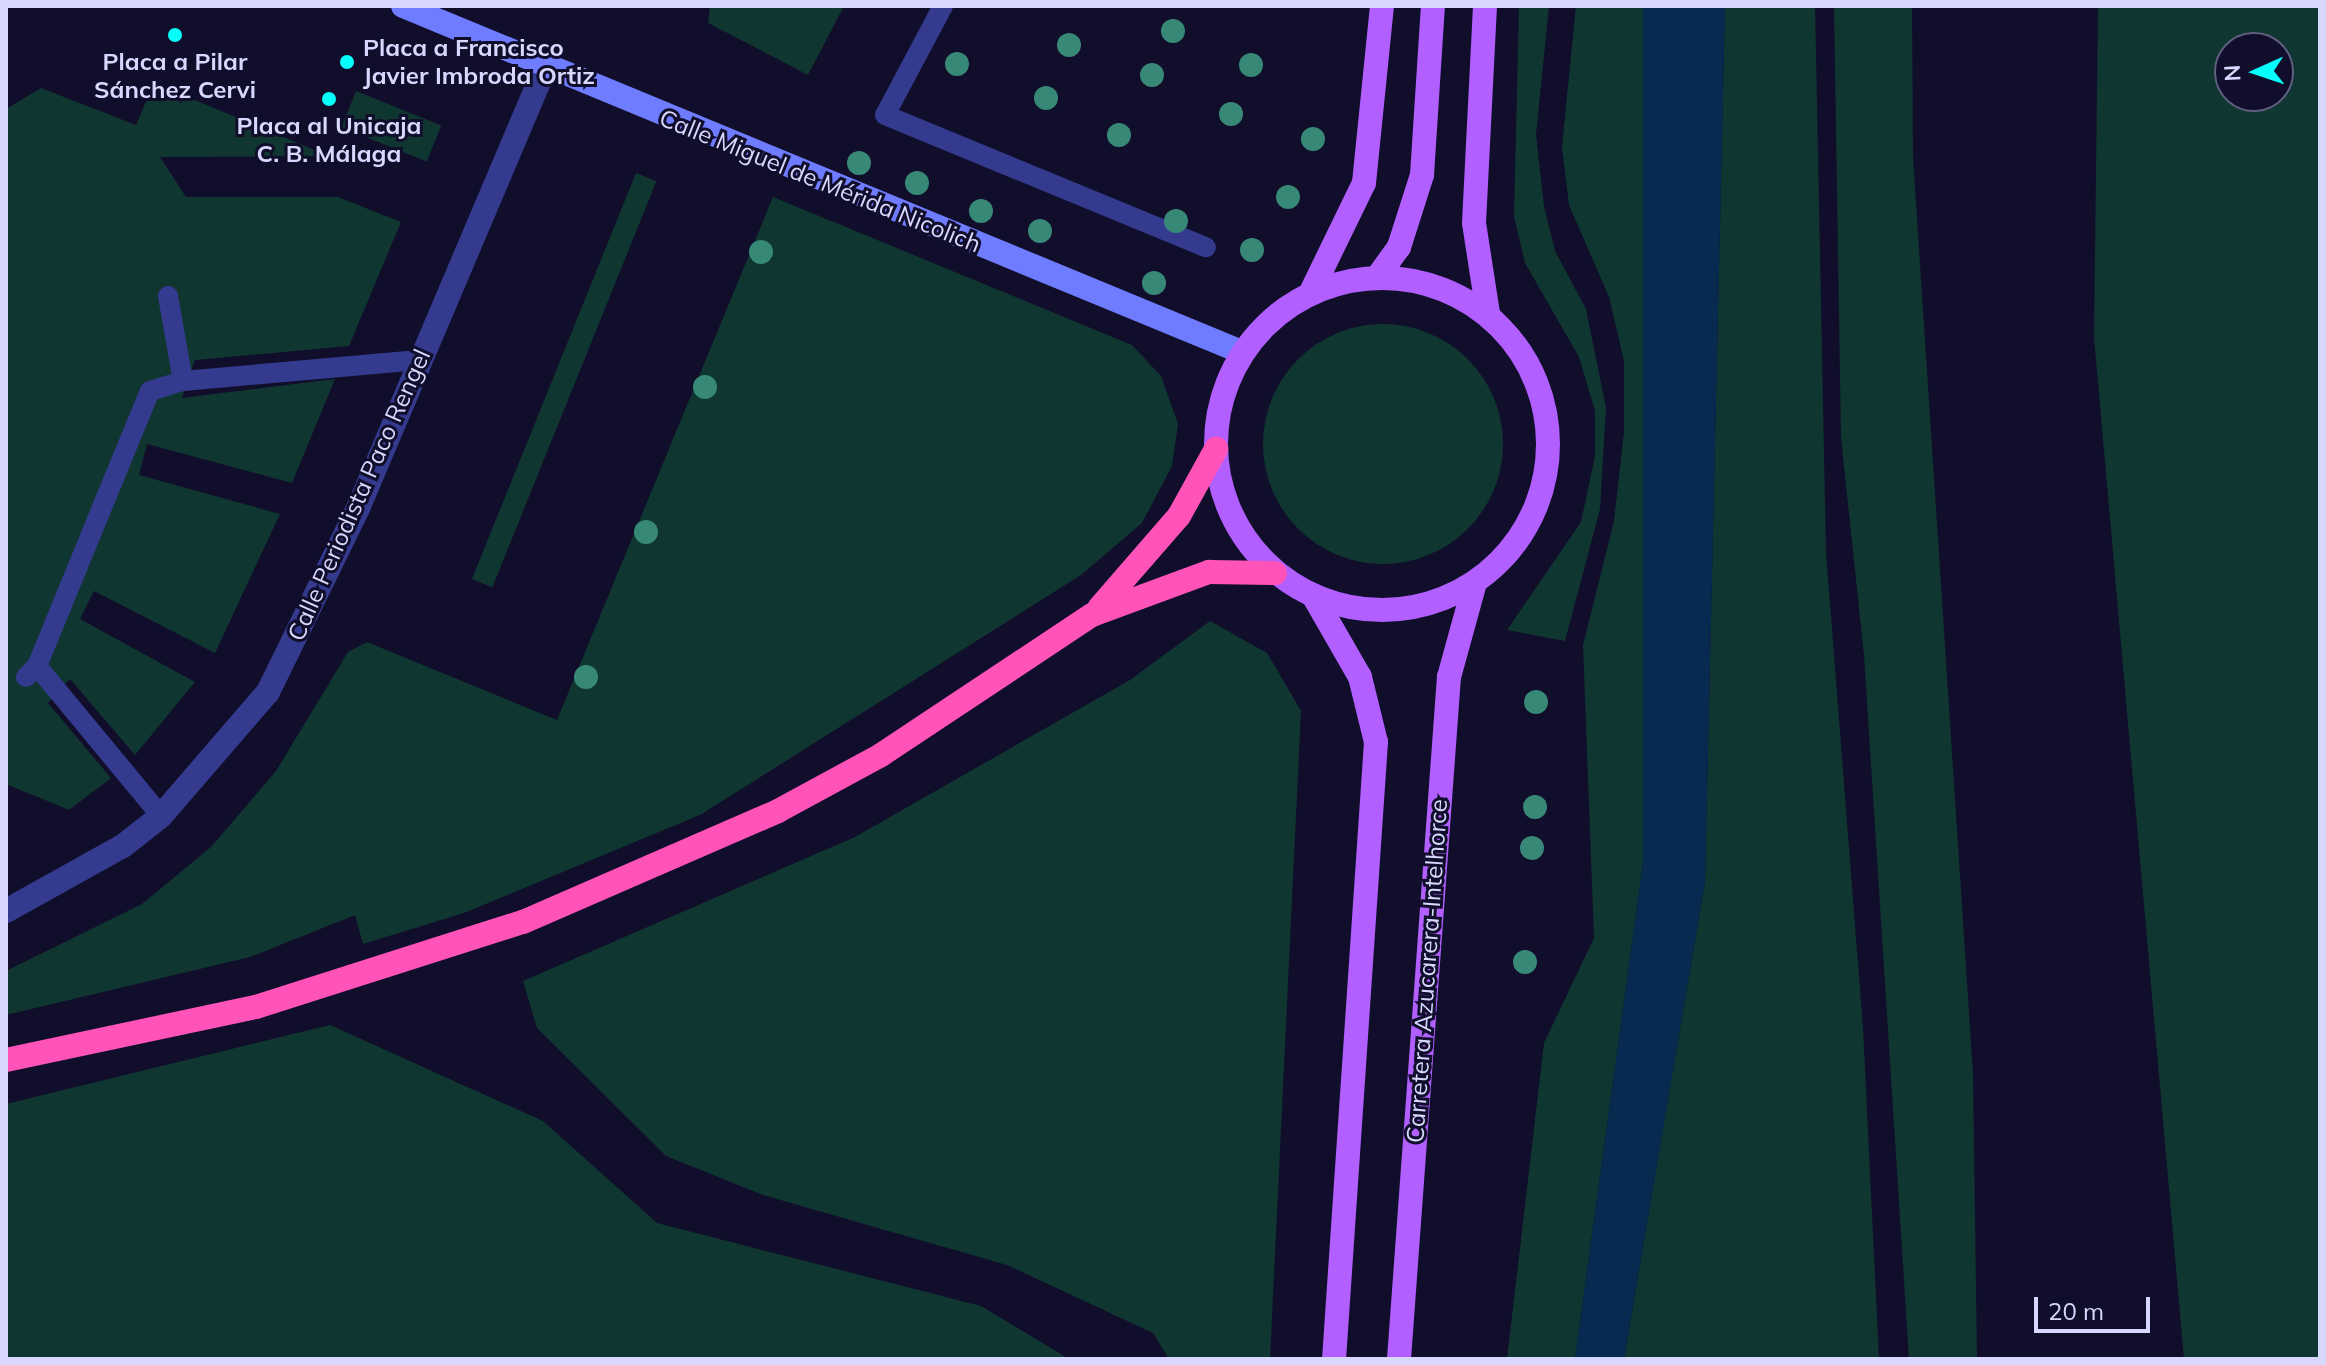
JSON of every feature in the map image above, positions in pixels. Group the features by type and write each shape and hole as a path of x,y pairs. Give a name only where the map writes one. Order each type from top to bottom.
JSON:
{"highway":[{"path":"1092,615 1179,516 1216,449"},
{"path":"6,1060 256,1007 391,967 653,869 881,755 1092,615 1209,572 1275,573"}],"main road":[{"path":"1311,292 1378,276 1437,284 1488,313 1537,376 1551,454 1528,529 1474,586 1423,607 1368,611 1314,597 1275,573 1233,517 1216,449 1220,397 1239,351 1311,292 1364,183 1382,6"},
{"path":"1378,276 1399,247 1422,175 1433,6"},
{"path":"1485,6 1474,223 1488,313"},
{"name":"Carretera Azucarera-Intelhorce","path":"1399,1359 1449,677 1474,586"},
{"path":"1314,597 1360,677 1376,742 1334,1359"}],"street":[{"name":"Calle Miguel de Mérida Nicolich","path":"403,6 1239,351"},
{"name":"Calle Periodista Paco Rengel","path":"6,911 123,846 161,816 268,692 325,583 545,67"}],"lane":[{"path":"943,6 885,115 1206,247"},
{"path":"168,296 183,381"},
{"path":"161,816 31,671 150,391 183,381 419,360"}],"green space":[{"path":"710,6 844,6 808,75 708,23"},
{"path":"1519,6 1549,6 1536,135 1544,206 1555,251 1586,309 1606,408 1600,509 1565,641 1507,630 1581,522 1595,456 1595,411 1579,357 1525,263 1514,216"},
{"path":"1576,6 1643,6 1643,863 1575,1359 1507,1359 1544,1043 1594,938 1583,645 1614,521 1624,432 1624,361 1609,297 1569,205 1562,147"},
{"path":"1725,6 1815,6 1826,552 1863,1028 1879,1359 1624,1359 1705,881"},
{"path":"1834,6 1912,6 1913,157 1973,1074 1977,1359 1909,1359 1864,655 1841,438"},
{"path":"2098,6 2320,6 2320,1359 2184,1359 2094,337"},
{"path":"154,83 329,156 160,157 186,197 338,197 401,222 349,346 195,360 182,398 335,379 292,483 147,444 139,475 280,514 215,653 94,591 80,619 195,682 135,755 70,679 48,703 111,778 69,810 6,784 6,109 41,88 136,125"},
{"path":"356,91 441,125 427,162 341,127"},
{"path":"636,173 656,181 492,587 472,579"},
{"path":"773,197 1132,345 1161,376 1178,424 1172,466 1142,523 1081,575 700,815 464,913 363,944 355,915 250,957 6,1015 6,971 142,904 211,847 276,771 348,652 367,642 557,720"},
{"path":"1383,324 1406,326 1429,333 1450,344 1468,359 1483,377 1494,398 1501,421 1501,467 1494,490 1483,511 1468,529 1450,544 1429,555 1406,562 1383,564 1360,562 1337,555 1316,544 1298,529 1283,511 1272,490 1265,467 1263,444 1265,421 1272,398 1283,377 1298,359 1316,344 1337,333 1360,326"},
{"path":"1210,621 1267,653 1301,711 1270,1359 1169,1359 1153,1333 1007,1265 763,1195 666,1156 537,1028 523,981 855,837 1130,680"},
{"path":"330,1025 543,1121 657,1223 981,1306 1069,1359 6,1359 6,1104"}],"water":[{"path":"1643,6 1725,6 1705,881 1624,1359 1575,1359 1643,863"}],"place":[{"name":"Placa a Pilar Sánchez Cervi","path":"175,35"},
{"name":"Placa a Francisco Javier Imbroda Ortiz","path":"347,62"},
{"name":"Placa al Unicaja C. B. Málaga","path":"329,99"}]}
